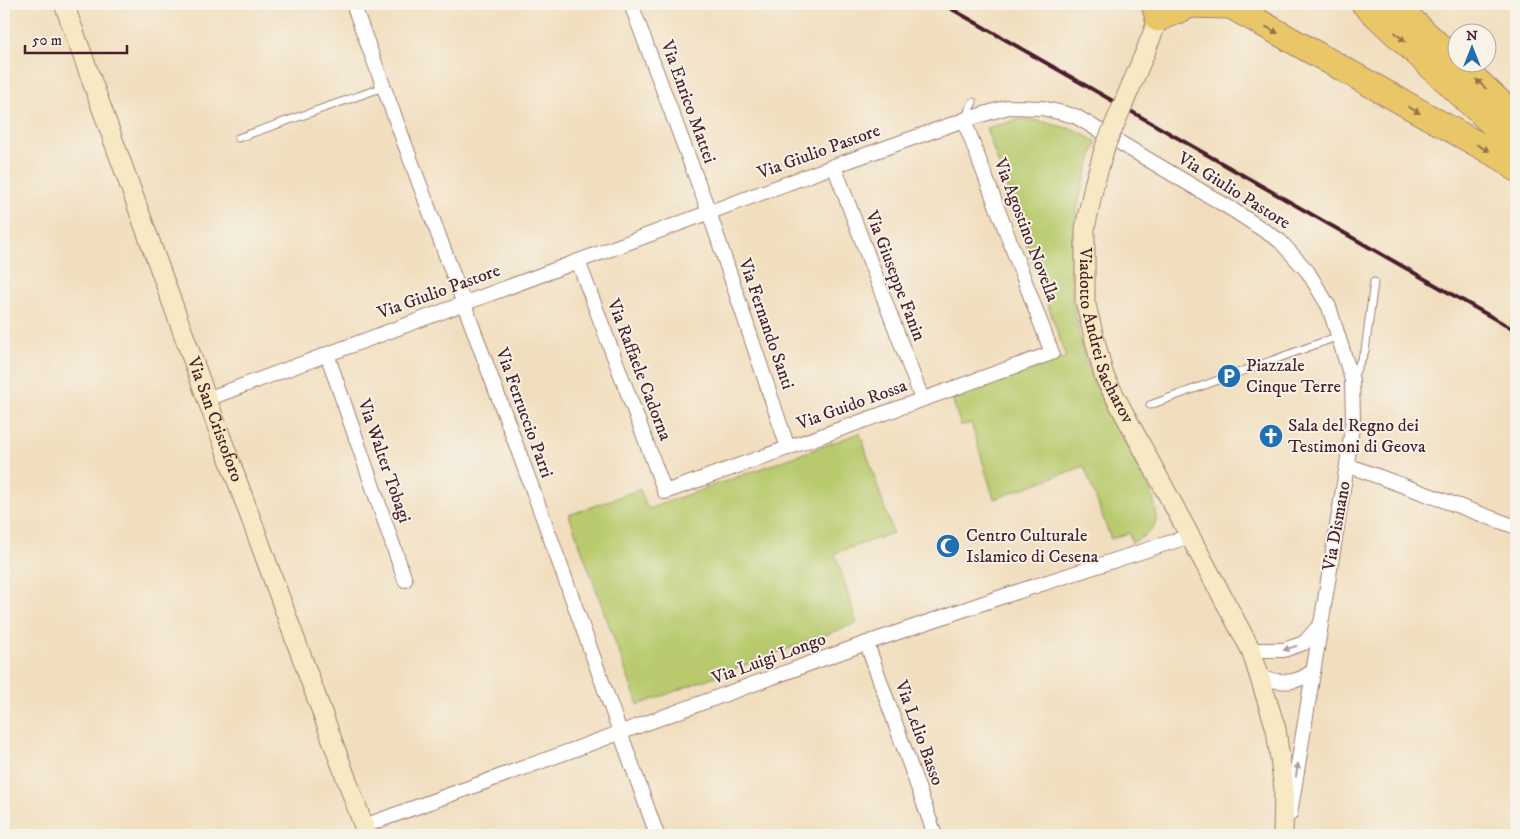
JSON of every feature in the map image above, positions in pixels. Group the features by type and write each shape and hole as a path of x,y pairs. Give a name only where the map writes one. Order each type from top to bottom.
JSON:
{"highway":[{"path":"1364,4 1516,146"},
{"path":"1394,4 1516,117"},
{"path":"1159,9 1191,5 1228,5 1504,160 1516,170"}],"main road":[{"name":"Via San Cristoforo","path":"64,4 366,830"},
{"name":"Viadotto Andrei Sacharov","path":"1159,9 1144,55 1106,147 1094,185 1085,229 1086,301 1104,376 1251,650"},
{"path":"1251,650 1276,729 1284,790 1283,835"}],"street":[{"name":"Via Ferruccio Parri","path":"354,4 657,835"},
{"name":"Via Enrico Mattei","path":"631,4 709,212"},
{"name":"Via Giulio Pastore","path":"207,399 834,166 964,120 1008,107 1042,108 1074,116 1225,205 1280,241 1308,272 1329,307 1352,380"},
{"name":"Via Agostino Novella","path":"964,120 1052,353"},
{"name":"Via Giuseppe Fanin","path":"834,166 922,399"},
{"name":"Via Fernando Santi","path":"709,212 788,448"},
{"name":"Via Raffaele Cadorna","path":"578,261 665,492"},
{"name":"Via Guido Rossa","path":"665,492 1052,353"},
{"name":"Via Walter Tobagi","path":"327,354 405,580"},
{"name":"Via Dismano","path":"1287,835 1347,465 1353,420 1352,380"},
{"path":"1347,465 1516,527"},
{"name":"Via Luigi Longo","path":"366,830 867,644 996,599 1190,536"},
{"path":"1251,650 1284,650 1304,643 1320,624"},
{"name":"Via Lelio Basso","path":"867,644 935,835"},
{"path":"1259,678 1282,682 1301,679 1313,671"}],"lane":[{"path":"238,138 384,87"},
{"path":"964,120 973,102"},
{"name":"Via Dismano","path":"1352,380 1365,351 1374,282"},
{"path":"1150,405 1339,336"}],"green space":[{"path":"1022,119 1045,122 1078,131 1097,142 1077,208 1071,256 1072,299 1083,351 1094,383 1153,496 1156,514 1155,525 1147,534 1132,543 1129,533 1111,539 1084,466 994,499 971,423 961,426 952,398 1066,357 986,128"},
{"path":"860,433 893,533 835,553 857,623 638,705 569,515 640,489 648,509"}],"railway":[{"path":"943,4 1516,331"}],"place":[{"name":"Piazzale Cinque Terre","path":"1229,376"},
{"name":"Sala del Regno dei Testimoni di Geova","path":"1271,436"},
{"name":"Centro Culturale Islamico di Cesena","path":"948,546"}]}
